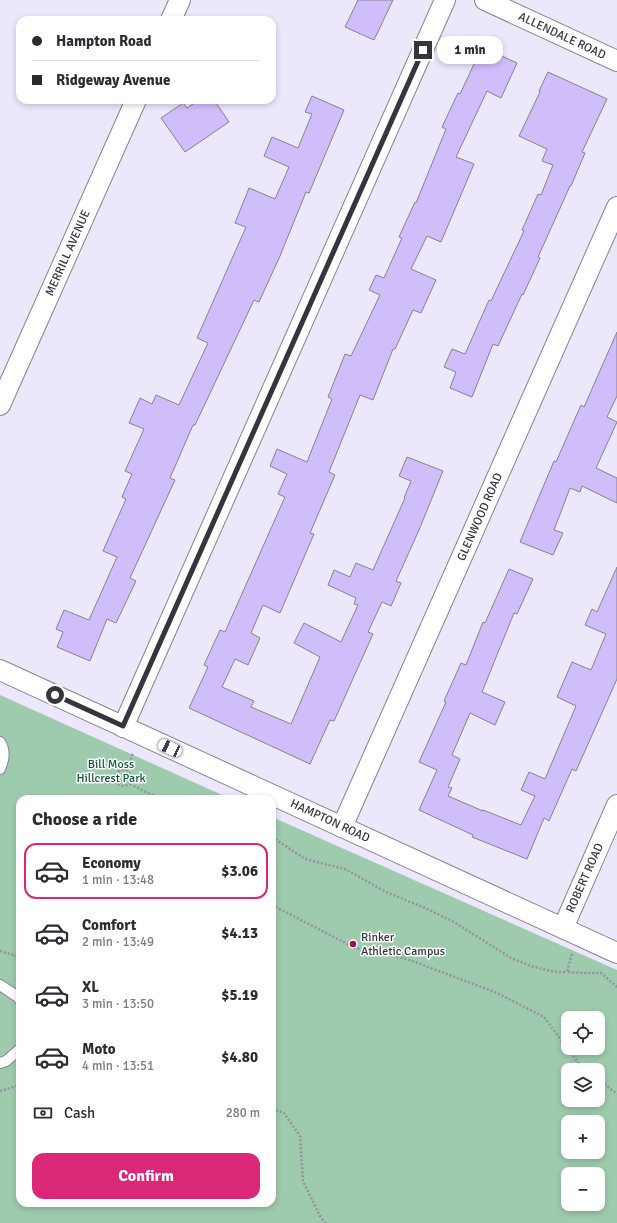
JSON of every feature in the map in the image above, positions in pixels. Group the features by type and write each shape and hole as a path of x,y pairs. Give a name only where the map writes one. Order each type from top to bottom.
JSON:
{"street":[{"path":"173,16 180,0"},
{"path":"123,726 445,0"},
{"name":"ALLENDALE ROAD","path":"484,0 617,61"},
{"name":"MERRILL AVENUE","path":"0,405 134,104"},
{"name":"GLENWOOD ROAD","path":"342,827 617,207"},
{"name":"HAMPTON ROAD","path":"0,670 273,795"},
{"name":"HAMPTON ROAD","path":"276,797 617,953"},
{"name":"ROBERT ROAD","path":"571,932 617,805"}],"lane":[{"path":"0,742 4,754 0,769"},
{"path":"0,985 16,996"},
{"path":"0,1063 6,1061 16,1052"}],"path":[{"path":"130,784 131,776 128,771 122,770 116,774 115,780 117,784 125,786 130,784 152,795"},
{"path":"276,839 305,860 345,870 388,893 423,907 454,922 511,958 531,966 556,972 583,974 601,973 617,986"},
{"path":"276,907 355,948 407,959 497,993 544,1017 578,1063"},
{"path":"567,972 571,957 571,932"},
{"path":"0,951 16,956"},
{"path":"605,1085 617,1094"},
{"path":"0,1091 16,1086"},
{"path":"276,1110 284,1113 300,1136 303,1181 325,1223"}],"green space":[{"name":"Rinker Athletic Campus","path":"0,695 222,795 16,795 16,1207 276,1207 276,819 617,970 617,1223 0,1223"}],"building":[{"path":"358,0 393,0 374,40 345,27"},
{"path":"482,47 517,63 501,98 487,91 456,157 474,164 441,242 427,236 411,269 436,280 421,313 413,310 395,349 393,349 373,400 360,395 329,472 335,475 310,533 314,534 280,613 263,605 251,633 260,638 248,665 235,659 222,687 254,701 251,707 291,724 320,657 294,643 304,623 341,642 358,605 354,604 356,598 328,585 334,570 350,577 356,563 373,570 411,481 399,476 407,457 443,471 396,581 401,583 391,606 382,602 368,632 373,634 334,721 330,720 310,764 189,708 208,667 204,665 220,630 225,632 285,497 278,494 287,474 270,466 277,449 307,462 332,399 328,397 345,354 351,356 380,295 369,290 376,275 384,278 402,238 399,237 415,202 416,203 446,129 442,127 458,93 460,94"},
{"path":"548,72 607,99 582,152 585,153 538,257 540,258 498,346 493,344 472,397 450,388 456,372 444,367 452,349 465,354 489,300 491,301 524,231 522,230 538,194 541,195 553,165 542,161 547,149 519,136"},
{"path":"312,96 344,110 309,193 306,192 280,256 259,302 254,300 195,425 193,425 170,478 175,480 130,578 136,581 116,623 107,619 90,661 57,647 63,632 56,629 64,610 89,620 117,557 103,551 126,499 122,497 132,474 125,471 144,429 129,423 140,398 152,404 156,395 179,405 208,343 197,338 246,227 235,223 249,188 275,199 289,167 264,156 272,137 298,148 312,114 305,112"},
{"path":"182,104 184,104 187,108 193,104 217,104 229,122 185,152 161,118"},
{"path":"617,332 617,396 607,417 617,422 596,468 617,478 617,503 582,486 580,492 570,488 554,530 563,533 553,555 520,542 554,461 556,462 581,405 584,407"},
{"path":"617,567 617,679 576,771 572,769 549,821 544,818 527,859 472,837 473,835 419,810 437,770 419,762 446,702 444,701 461,663 466,665 483,622 485,623 509,569 533,579 517,614 514,613 482,692 505,702 495,725 470,713 452,755 460,759 448,787 452,788 448,796 521,825 535,796 521,790 529,772 545,779 576,706 557,697 572,662 591,670 606,634 585,625 592,609 597,612"}],"place":[{"name":"Rinker Athletic Campus","path":"353,944"}],"route":[{"path":"55,695 123,726 423,50"}],"park label":[{"name":"Bill Moss Hillcrest Park","path":"111,771"}]}
